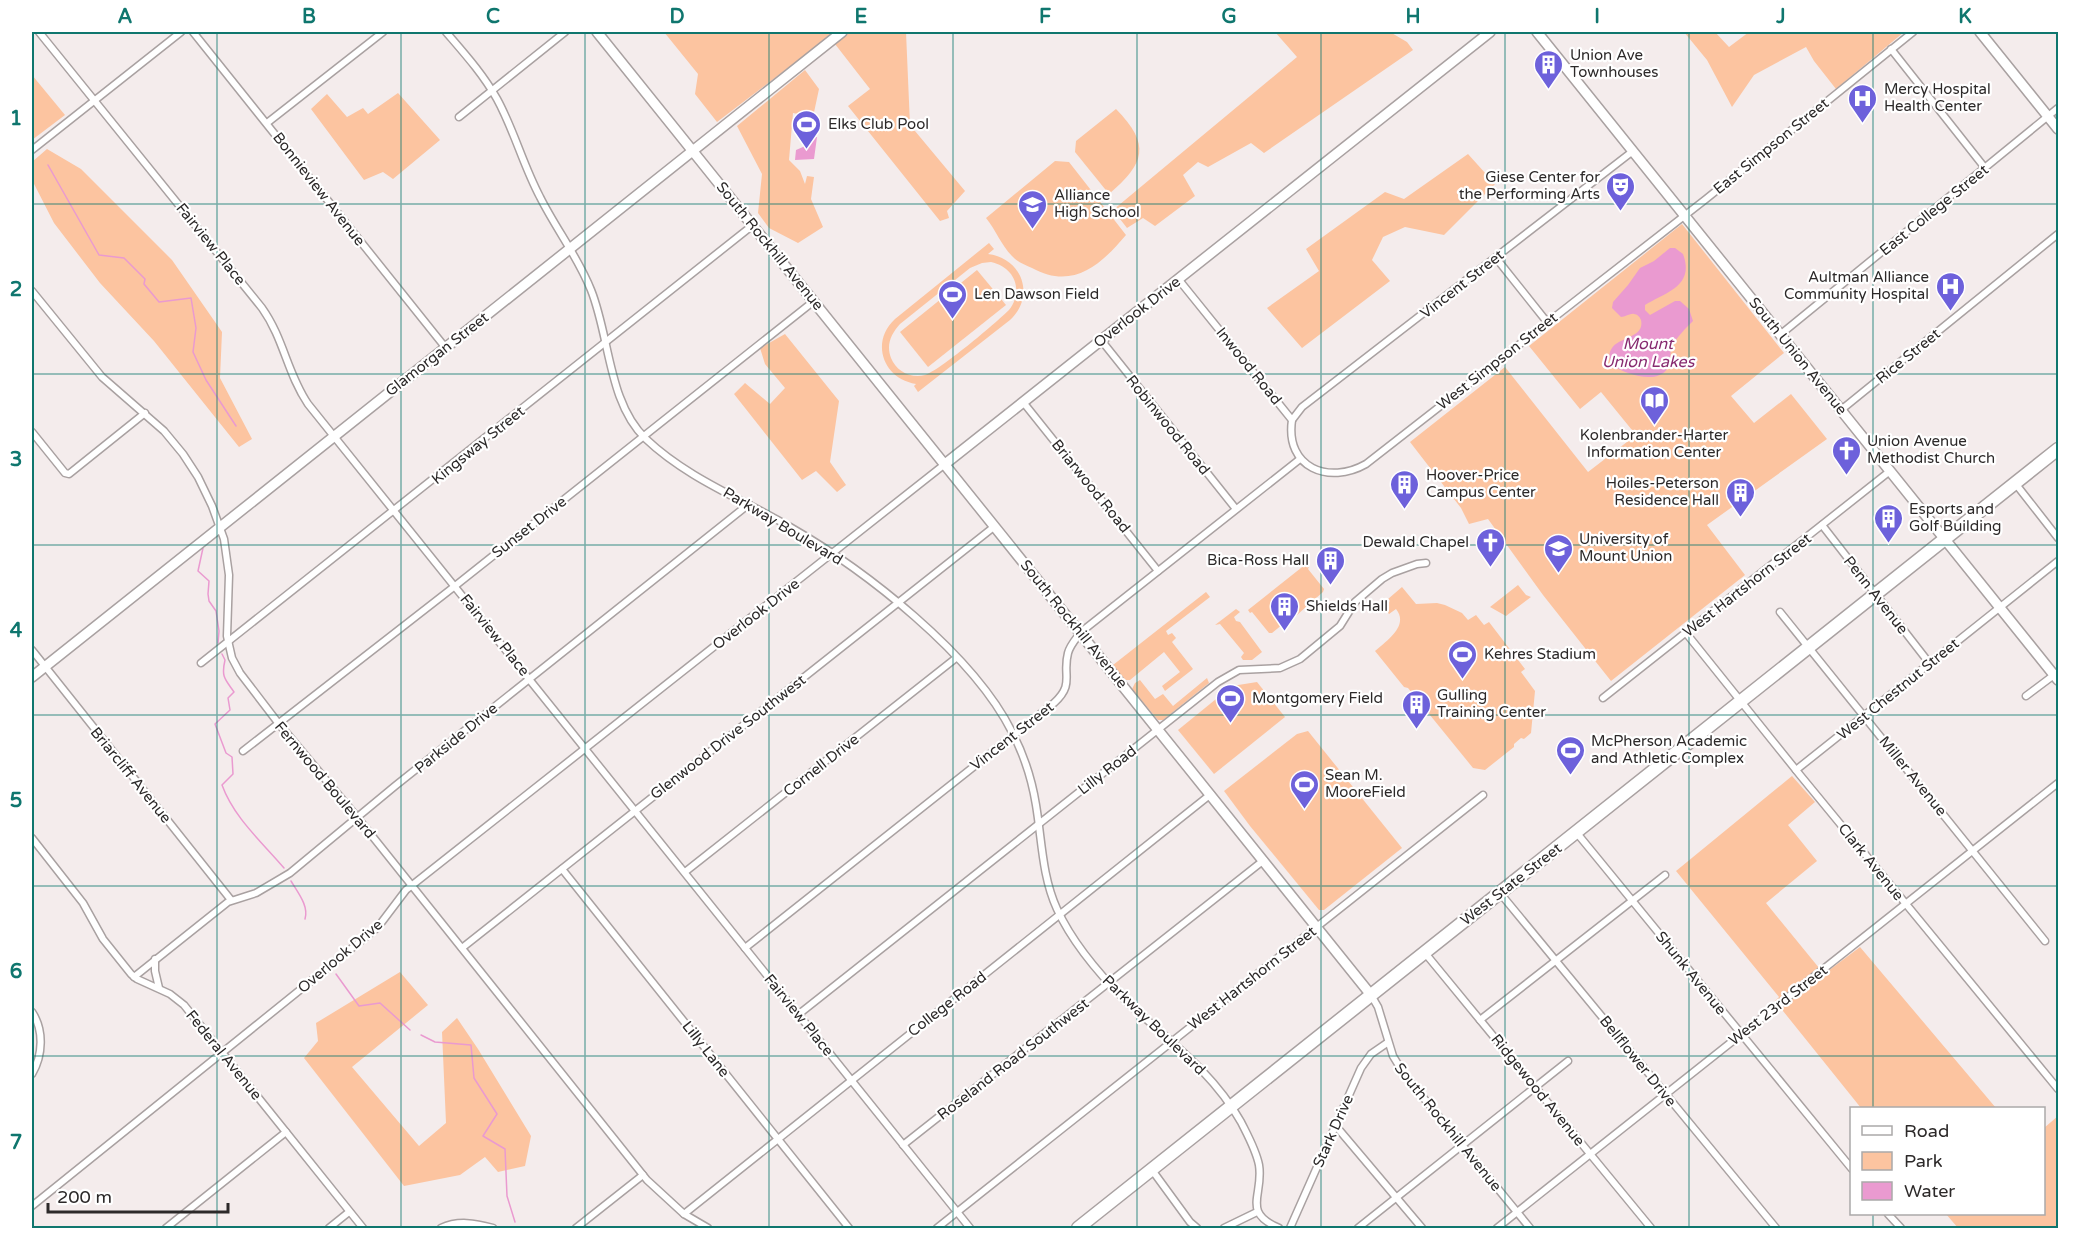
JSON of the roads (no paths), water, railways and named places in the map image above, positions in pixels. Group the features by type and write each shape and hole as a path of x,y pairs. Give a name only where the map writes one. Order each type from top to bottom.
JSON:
{"highway":[{"name":"West State Street","path":"1078,1228 2058,448"}],"street":[{"name":"Fairview Place","path":"39,32 270,318 280,338 297,386 308,404 970,1228"},
{"path":"32,150 181,32"},
{"name":"Bonnieview Avenue","path":"193,32 445,347"},
{"path":"267,123 383,32"},
{"name":"Parkway Boulevard","path":"446,32 492,89 537,191 591,288 610,365 622,400 643,436 681,465 832,553 897,603 956,658 991,698 1014,735 1030,779 1036,802 1044,868 1060,915 1079,946 1109,983 1172,1041 1214,1084 1231,1106 1248,1136 1258,1161 1260,1178 1256,1200 1257,1212"},
{"path":"459,117 565,32"},
{"name":"South Rockhill Avenue","path":"597,32 1371,996 1378,1007 1393,1056 1404,1074 1530,1228"},
{"name":"Glamorgan Street","path":"32,676 842,32"},
{"name":"Overlook Drive","path":"32,1206 378,927 400,896 412,886 1490,32"},
{"name":"South Union Avenue","path":"1537,32 2057,676"},
{"name":"East Simpson Street","path":"1685,215 1913,32"},
{"path":"1980,32 2058,129"},
{"path":"1891,49 1985,168"},
{"name":"East College Street","path":"1781,334 2058,108"},
{"name":"Vincent Street","path":"1293,420 1302,407 1633,150"},
{"name":"West Simpson Street","path":"1300,459 1315,469 1331,473 1349,471 1362,466 1685,215"},
{"name":"Kingsway Street","path":"201,663 753,225"},
{"name":"Rice Street","path":"1841,410 2058,234"},
{"path":"1496,258 1547,322"},
{"name":"Inwood Road","path":"1179,279 1293,420 1293,442 1300,459"},
{"name":"Fernwood Boulevard","path":"32,291 102,377 164,431 187,460 205,490 220,526 228,562 228,642 232,658 240,673 643,1175 684,1214 708,1228"},
{"name":"Sunset Drive","path":"243,751 456,586 814,301"},
{"name":"Robinwood Road","path":"1101,340 1236,509"},
{"name":"Briarwood Road","path":"1023,402 1158,570"},
{"path":"32,432 65,473 69,474 145,413"},
{"name":"Vincent Street","path":"745,948 1054,703 1064,692 1068,681 1068,654 1071,645 1081,632 1300,459"},
{"name":"West Hartshorn Street","path":"1603,698 1890,471"},
{"path":"2015,483 2058,538"},
{"name":"Parkside Drive","path":"134,977 231,900 256,893 281,880 749,504"},
{"name":"Penn Avenue","path":"1822,525 1930,664"},
{"name":"Glenwood Drive Southwest","path":"462,948 995,526"},
{"name":"West Chestnut Street","path":"1796,770 2058,561"},
{"name":"Lilly Road","path":"799,1014 1228,675 1245,669 1280,668 1300,659 1340,626 1355,602 1382,579 1392,573 1426,563"},
{"name":"Miller Avenue","path":"1780,612 2045,941"},
{"name":"Clark Avenue","path":"1686,633 2058,1089"},
{"name":"Briarcliff Avenue","path":"32,650 231,900"},
{"name":"Cornell Drive","path":"686,872 956,658"},
{"path":"2026,696 2057,676"},
{"name":"West 23rd Street","path":"1497,1228 2058,783"},
{"name":"College Road","path":"684,1214 1211,794"},
{"name":"West Hartshorn Street","path":"937,1228 1483,795"},
{"name":"Shunk Avenue","path":"1576,832 1850,1168"},
{"name":"Federal Avenue","path":"32,838 83,903 103,939 134,977 159,988 184,1005 363,1228"},
{"name":"Roseland Road Southwest","path":"903,1145 1264,860"},
{"name":"Lilly Lane","path":"562,869 849,1228"},
{"path":"1480,1020 1665,875"},
{"name":"Bellflower Drive","path":"1500,893 1776,1228"},
{"name":"Ridgewood Avenue","path":"1425,952 1651,1228"},
{"path":"155,959 159,988"},
{"path":"32,1012 38,1024 41,1041 37,1063 32,1074"},
{"name":"Stark Drive","path":"1290,1228 1365,1061 1388,1042"},
{"path":"1358,1228 1568,1061"},
{"path":"1335,1125 1422,1228"},
{"path":"165,1228 286,1132"},
{"path":"1152,1170 1190,1222 1197,1228"},
{"path":"576,1228 643,1175"},
{"path":"329,1228 349,1212"},
{"path":"1224,1228 1257,1212 1266,1222 1279,1228"},
{"path":"1889,1215 1901,1228"},
{"path":"441,1228 465,1223 493,1228"}],"water":[{"name":"Elks Club Pool","path":"803,136 817,137 814,159 795,160 796,150 803,147"},
{"name":"Mount Union Lakes","path":"1670,248 1675,248 1683,254 1686,265 1685,274 1676,287 1645,305 1645,310 1650,315 1675,301 1680,301 1689,309 1693,321 1672,346 1668,368 1663,373 1649,377 1625,372 1612,366 1609,354 1615,344 1639,330 1641,320 1635,314 1621,317 1612,308 1613,302 1640,268 1654,261"}],"waterway":[{"path":"48,165 99,255 124,258 145,279 144,284 159,302 191,298 196,328 193,352 206,380 236,426"},
{"path":"203,548 198,571 209,581 209,601 216,611 218,643"},
{"path":"222,654 225,660 223,670 225,678 234,692 228,698 230,710 215,724 226,753 232,757 233,774 222,785 241,819 284,868"},
{"path":"291,881 304,904 305,919"},
{"path":"336,974 359,1006 380,1003 410,1030"},
{"path":"421,1035 435,1042 471,1045 474,1078 497,1114 483,1136 505,1149 507,1196 515,1222"}],"place":[{"name":"Union Ave Townhouses","path":"1549,90"},
{"name":"Mercy Hospital Health Center","path":"1863,124"},
{"name":"Elks Club Pool","path":"807,150"},
{"name":"Giese Center for the Performing Arts","path":"1621,212"},
{"name":"Alliance High School","path":"1033,230"},
{"name":"Aultman Alliance Community Hospital","path":"1950,312"},
{"name":"Len Dawson Field","path":"953,320"},
{"name":"Kolenbrander-Harter Information Center","path":"1654,426"},
{"name":"Union Avenue Methodist Church","path":"1846,476"},
{"name":"Hoover-Price Campus Center","path":"1405,510"},
{"name":"Hoiles-Peterson Residence Hall","path":"1740,518"},
{"name":"Esports and Golf Building","path":"1888,544"},
{"name":"Dewald Chapel","path":"1490,568"},
{"name":"University of Mount Union","path":"1558,574"},
{"name":"Bica-Ross Hall","path":"1330,586"},
{"name":"Shields Hall","path":"1285,632"},
{"name":"Kehres Stadium","path":"1463,680"},
{"name":"Montgomery Field","path":"1231,724"},
{"name":"Gulling Training Center","path":"1416,730"},
{"name":"McPherson Academic and Athletic Complex","path":"1570,776"},
{"name":"Sean M. MooreField","path":"1304,810"}]}
